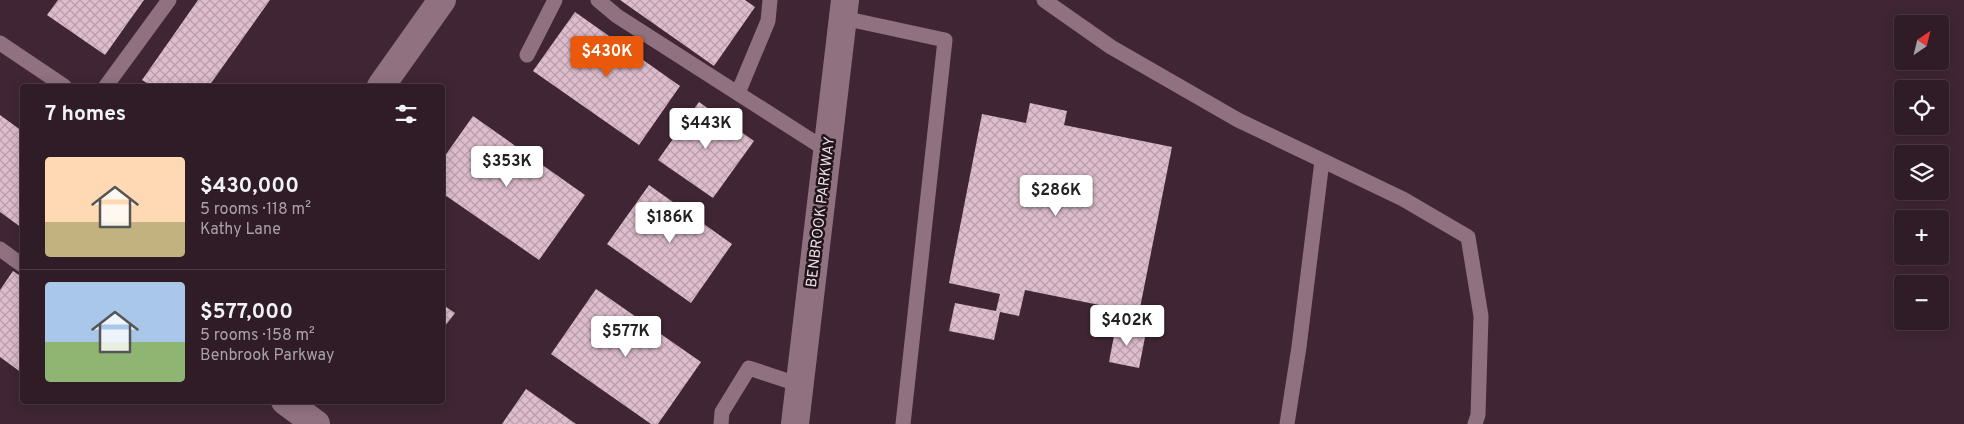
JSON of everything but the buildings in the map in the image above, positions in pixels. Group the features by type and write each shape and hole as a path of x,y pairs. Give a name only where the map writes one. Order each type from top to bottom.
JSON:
{"street":[{"path":"381,84 442,0"},
{"name":"BENBROOK PARKWAY","path":"795,424 844,9"},
{"path":"289,404 316,424"}],"lane":[{"path":"107,84 169,0"},
{"path":"527,55 556,0"},
{"path":"598,0 617,16 828,151"},
{"path":"738,93 768,21 770,0"},
{"path":"1044,0 1118,52 1238,120 1403,199 1468,237 1481,316 1478,415 1475,424"},
{"path":"844,9 946,40 903,424"},
{"path":"0,43 61,84"},
{"path":"1287,424 1299,347 1322,161"},
{"path":"0,249 20,264"},
{"path":"721,424 722,412 749,368 800,385"}]}
